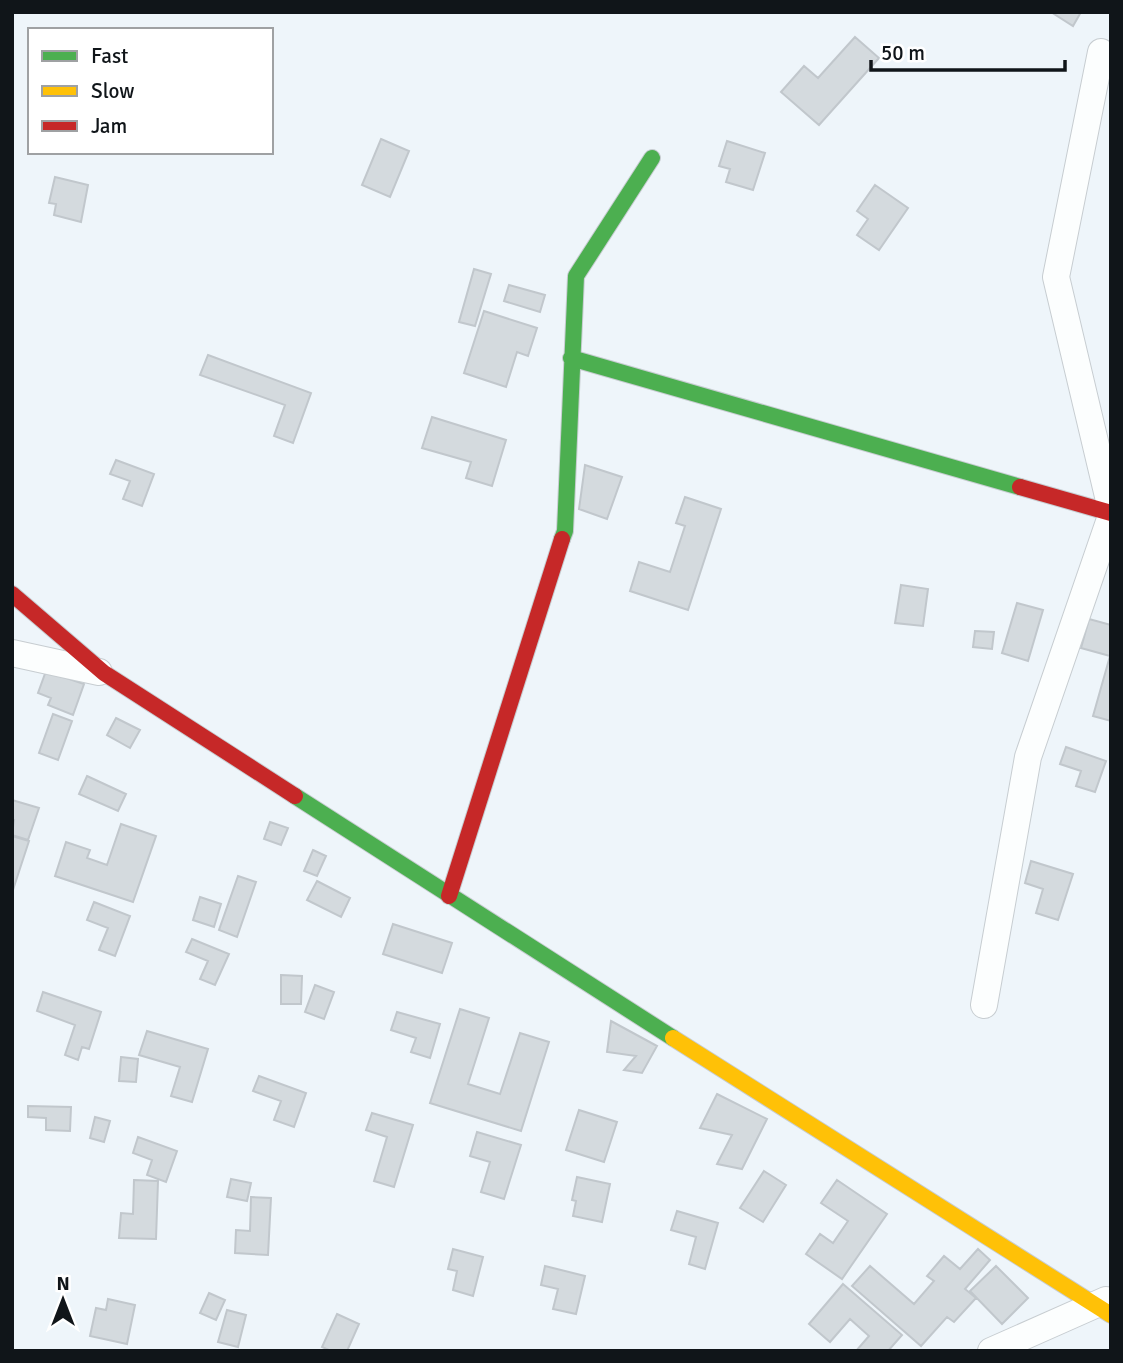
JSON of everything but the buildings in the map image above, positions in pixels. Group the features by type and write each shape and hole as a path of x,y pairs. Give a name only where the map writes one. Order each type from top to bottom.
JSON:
{"street":[{"path":"985,1005 1028,757 1111,513 1056,277 1101,52"},
{"path":"449,896 565,531 576,276 652,158"},
{"path":"571,358 1111,513"},
{"path":"12,594 104,673 449,896 1106,1306"},
{"path":"12,653 104,673"},
{"path":"991,1351 1106,1306"}],"traffic: fast":[{"path":"562,539 565,531 576,276 652,158"},
{"path":"571,358 1020,487"},
{"path":"295,796 673,1038"}],"traffic: slow":[{"path":"673,1038 1111,1315"}],"traffic: jam":[{"path":"1020,487 1111,513"},
{"path":"449,896 562,539"},
{"path":"12,594 104,673 295,796"}]}
